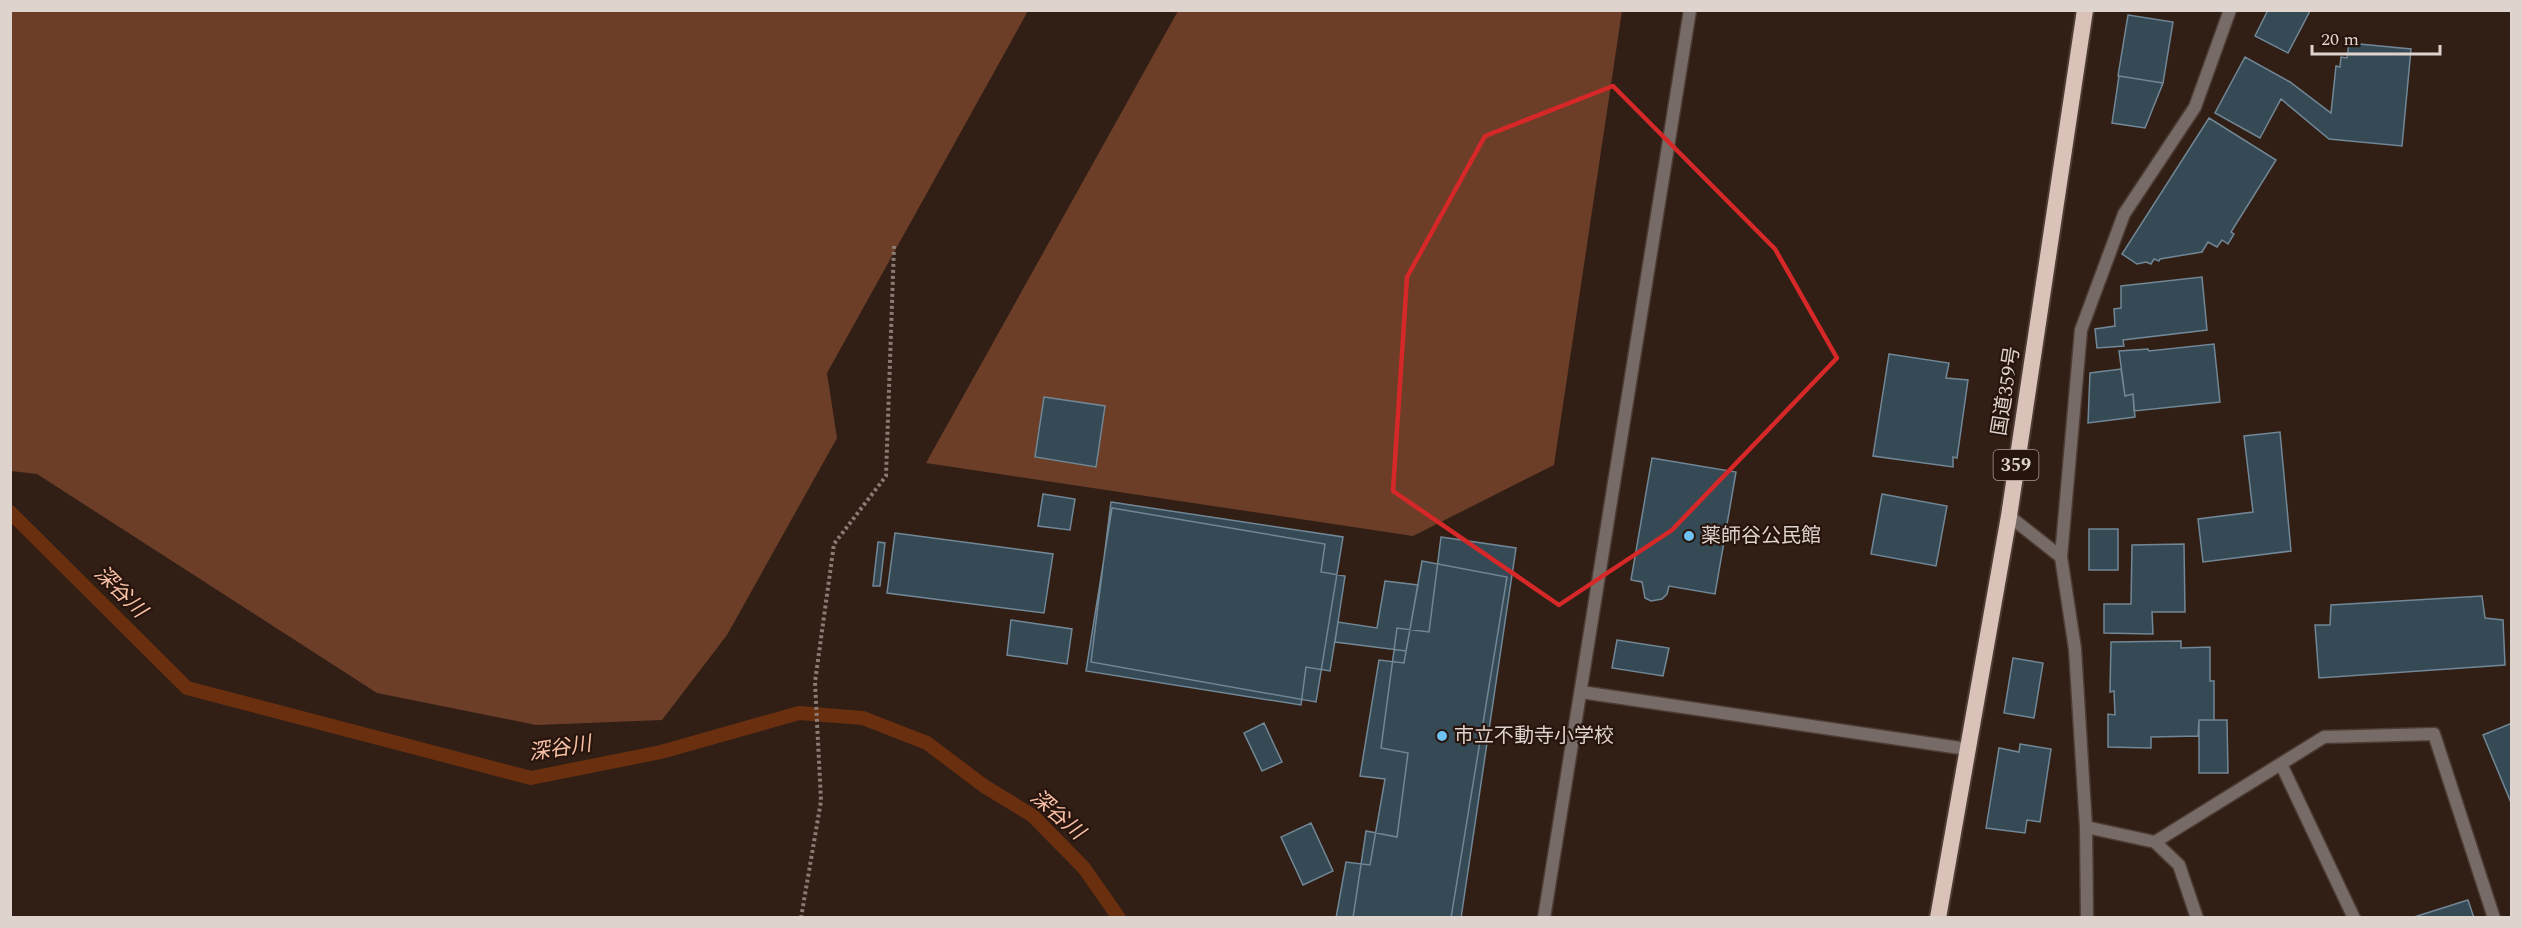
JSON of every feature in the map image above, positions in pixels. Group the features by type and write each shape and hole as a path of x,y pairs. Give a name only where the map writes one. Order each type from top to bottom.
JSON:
{"highway":[{"name":"国道359号","path":"1938,918 2009,516 2085,10"}],"street":[{"path":"1544,918 1690,10"},
{"path":"2087,918 2086,827 2075,649 2061,557 2081,330 2124,214 2195,107 2230,10"},
{"path":"2009,516 2061,557"},
{"path":"1581,692 1967,749"},
{"path":"2155,842 2324,737 2434,734 2494,918"},
{"path":"2281,764 2354,918"},
{"path":"2086,827 2155,842 2179,865 2197,918"}],"path":[{"path":"801,918 821,801 815,681 834,544 885,476 894,246"}],"highlighted area":[{"path":"1613,86 1775,249 1837,358 1672,530 1559,605 1393,491 1407,277 1485,136"}],"shaded area":[{"path":"11,10 1028,11 827,373 837,438 727,635 662,720 536,725 377,693 37,474 11,471"},
{"path":"1178,11 1622,11 1554,465 1413,536 926,463"}],"building":[{"path":"2268,10 2310,11 2288,53 2255,36"},
{"path":"2128,15 2173,22 2163,83 2118,76"},
{"path":"2349,43 2411,49 2402,146 2329,139 2281,99 2260,138 2215,113 2245,57 2290,82 2331,113 2336,66 2340,67 2341,57 2347,58"},
{"path":"2119,76 2163,83 2145,128 2112,123"},
{"path":"2209,118 2276,160 2231,232 2234,234 2228,244 2222,240 2217,247 2208,242 2202,252 2159,261 2154,259 2151,264 2146,262 2137,264 2122,254"},
{"path":"2202,277 2207,330 2123,340 2124,346 2097,348 2095,329 2115,326 2114,309 2121,308 2121,286"},
{"path":"2214,344 2220,402 2134,411 2133,394 2125,396 2119,351 2148,349 2149,351"},
{"path":"1889,354 1949,363 1946,378 1968,380 1957,458 1953,457 1953,467 1873,456"},
{"path":"1889,354 1949,363 1946,378 1968,380 1957,458 1953,457 1953,467 1873,456"},
{"path":"2121,369 2125,396 2133,394 2135,417 2088,423 2090,373"},
{"path":"1044,397 1105,406 1096,467 1035,457"},
{"path":"2280,432 2291,551 2203,562 2198,519 2253,512 2244,436"},
{"path":"1652,458 1736,472 1715,594 1669,586 1667,594 1662,599 1651,601 1645,598 1642,582 1631,580"},
{"path":"1043,494 1075,499 1070,530 1038,526"},
{"path":"1882,494 1947,506 1936,566 1871,554"},
{"path":"1111,502 1343,537 1316,702 1091,662"},
{"path":"1112,508 1325,544 1321,572 1345,576 1330,671 1306,667 1301,705 1086,671"},
{"path":"2089,529 2118,529 2118,570 2089,570"},
{"path":"895,533 1053,554 1044,613 887,593"},
{"path":"1441,537 1516,548 1461,918 1353,918 1366,831 1397,837 1408,753 1381,748 1397,628 1429,632"},
{"path":"878,542 885,543 880,586 873,586"},
{"path":"2184,544 2185,612 2152,612 2153,634 2104,633 2104,604 2131,604 2132,545"},
{"path":"1422,561 1507,577 1451,918 1336,918 1346,862 1370,865 1385,779 1360,776 1379,660 1404,663"},
{"path":"1385,581 1418,585 1406,651 1335,642 1338,622 1377,628"},
{"path":"2482,596 2485,618 2503,620 2505,665 2319,678 2315,625 2330,625 2331,605"},
{"path":"1011,620 1072,629 1067,664 1007,655"},
{"path":"1617,640 1669,648 1663,676 1612,668"},
{"path":"2181,641 2181,648 2210,647 2210,681 2214,681 2214,720 2199,720 2198,736 2151,737 2151,748 2108,747 2108,714 2115,715 2114,691 2110,692 2111,642"},
{"path":"2013,658 2043,663 2034,718 2004,713"},
{"path":"2199,720 2227,720 2228,773 2199,773"},
{"path":"1264,723 1282,762 1262,771 1244,733"},
{"path":"2512,723 2512,805 2483,735"},
{"path":"2020,744 2051,749 2040,822 2027,820 2025,833 1986,828 1999,748 2019,752"},
{"path":"1311,823 1333,871 1303,885 1281,837"},
{"path":"2468,900 2474,918 2411,918"}],"waterway":[{"name":"深谷川","path":"10,512 187,688 531,778 661,752 799,713 863,718 927,743 984,786 1033,816 1084,868 1119,918"}],"place":[{"name":"薬師谷公民館","path":"1689,536"},
{"name":"市立不動寺小学校","path":"1442,736"}]}
